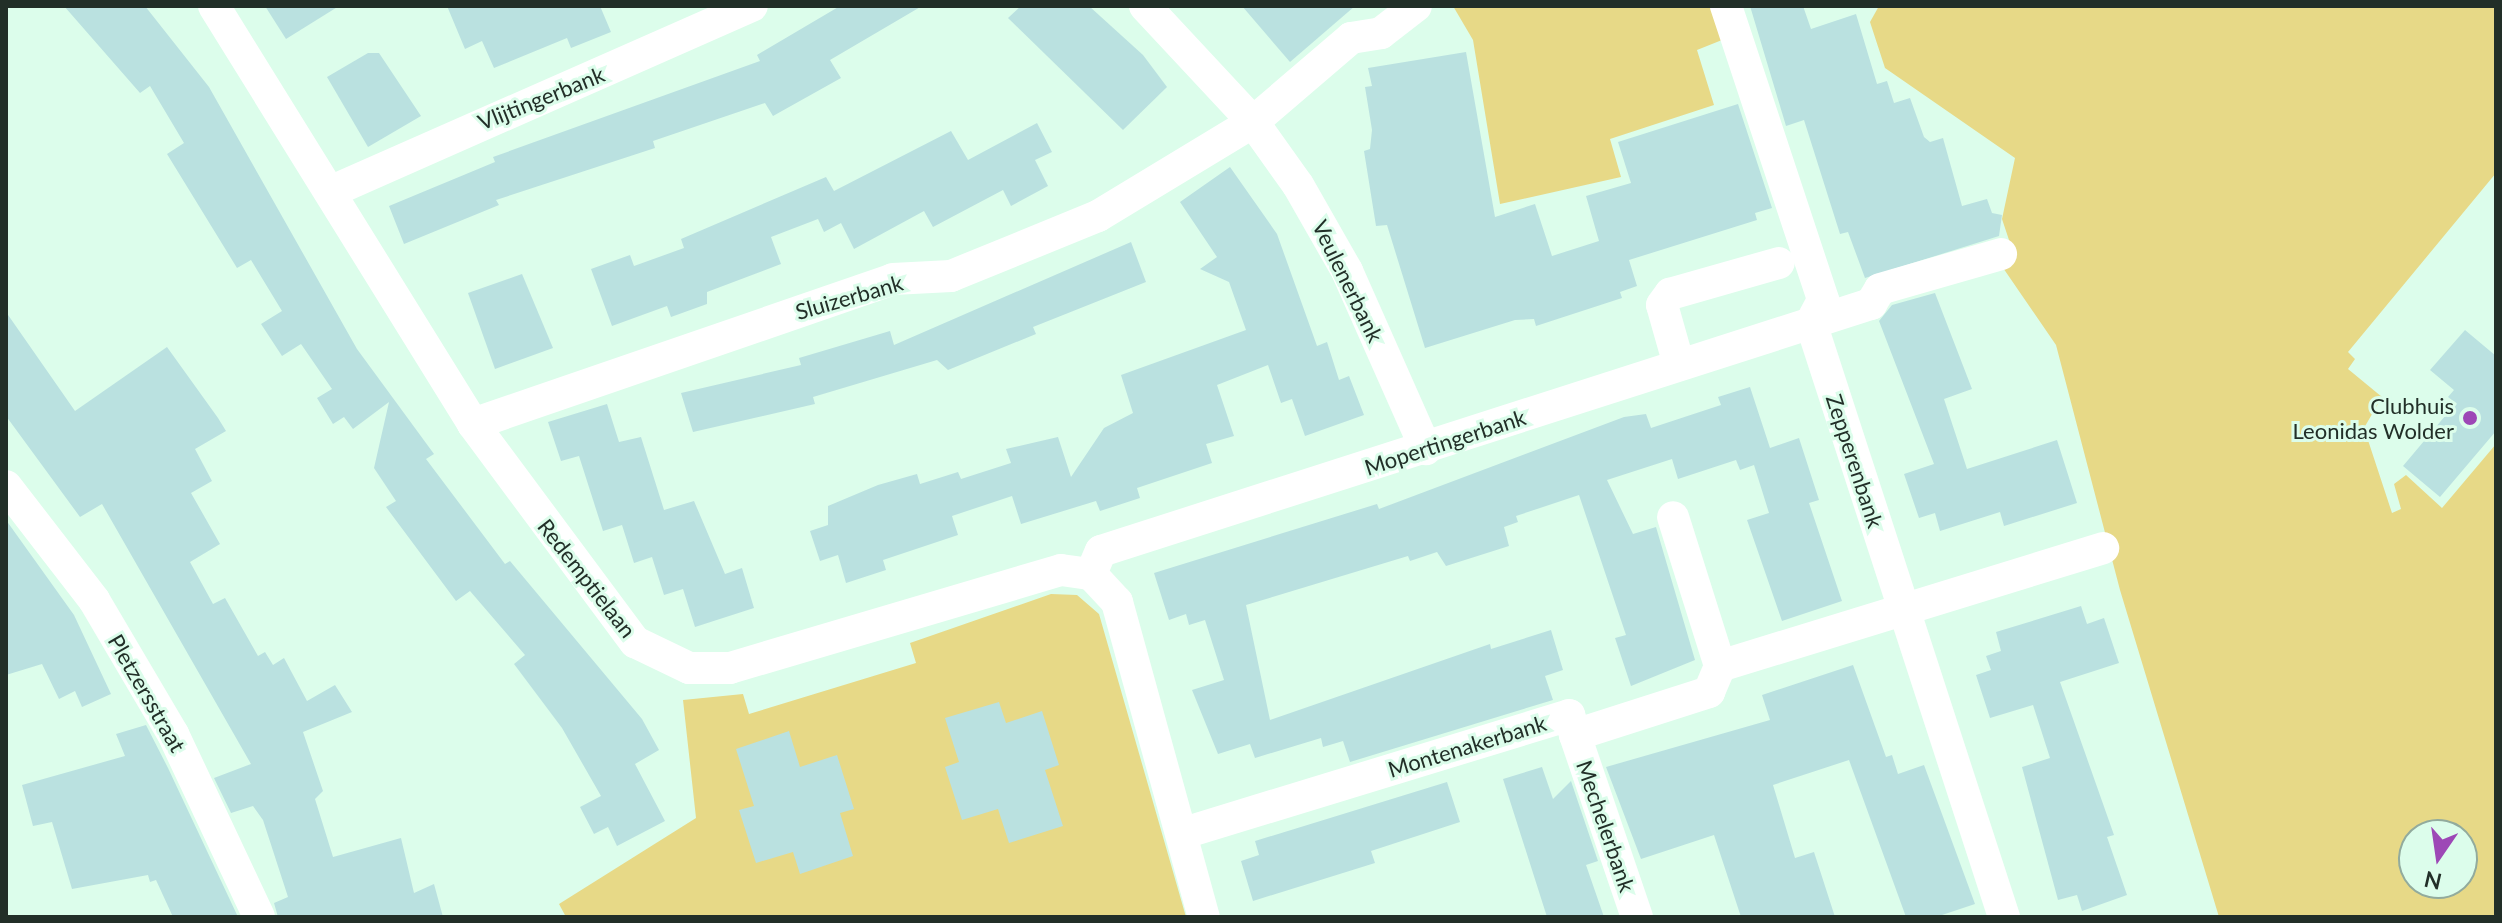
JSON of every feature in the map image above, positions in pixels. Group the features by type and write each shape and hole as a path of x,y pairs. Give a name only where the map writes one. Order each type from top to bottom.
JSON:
{"street":[{"name":"Redemptielaan","path":"214,6 473,424 620,627 648,653 689,668 730,668 1061,570 1091,574"},
{"name":"Vlijtingerbank","path":"330,192 752,6"},
{"name":"Veulenerbank","path":"1145,6 1253,122 1340,257 1426,449"},
{"path":"1253,122 1351,38 1381,33 1416,6"},
{"name":"Zepperenbank","path":"1726,6 1823,300 1811,323 2004,917"},
{"name":"Sluizerbank","path":"473,424 893,279 951,276 1098,216 1253,122"},
{"name":"Mopertingerbank","path":"1091,574 1101,551 1871,304 1880,289 2001,254"},
{"path":"1679,365 1662,305 1670,294 1779,263"},
{"name":"Pletzersstraat","path":"6,486 94,600 173,734 259,917"},
{"path":"1673,517 1720,666 2103,548"},
{"path":"1091,574 1117,602 1184,833 1204,917"},
{"name":"Montenakerbank","path":"1184,833 1569,715 1575,735 1709,692 1720,666"},
{"name":"Mechelerbank","path":"1575,735 1637,917"}],"shaded area":[{"path":"1453,6 1710,6 1722,40 1697,50 1714,105 1610,139 1621,177 1500,204 1473,40"},
{"path":"1879,6 2496,6 2496,173 2348,352 2355,359 2348,369 2382,397 2364,428 2392,513 2401,509 2394,484 2406,475 2442,508 2496,444 2496,917 2219,917 2120,590 2056,345 1999,262 2014,255 2002,219 2015,158 1885,68 1870,22"},
{"path":"1051,594 1077,595 1099,614 1186,917 566,917 559,904 696,818 683,700 743,694 749,714 916,663 910,643"}],"building":[{"path":"64,6 145,6 209,87 357,349 434,454 426,459 505,564 510,561 642,719 659,750 635,764 665,821 617,846 608,827 594,834 580,807 601,796 562,728 514,664 525,655 470,591 456,601 386,507 396,501 374,468 389,402 353,429 344,417 333,424 317,398 332,389 301,344 282,356 261,324 282,311 251,260 237,268 167,154 184,143 150,86 140,93"},
{"path":"265,6 339,6 286,39"},
{"path":"447,6 600,6 611,32 571,48 567,38 494,68 482,41 465,49"},
{"path":"840,6 922,6 830,60 841,78 773,116 765,103 653,141 655,148 496,200 499,205 404,244 389,206 495,162 493,157 760,61 757,55"},
{"path":"1021,6 1089,6 1143,55 1167,87 1123,130 1008,18"},
{"path":"1242,6 1355,6 1290,62"},
{"path":"1750,6 1803,6 1811,29 1856,14 1877,84 1887,81 1894,103 1910,98 1924,137 1930,142 1943,138 1962,206 1987,199 1992,213 2002,215 1999,236 1865,278 1848,232 1840,234 1804,120 1786,126"},
{"path":"1466,52 1495,217 1535,204 1552,256 1599,241 1586,196 1631,183 1618,142 1738,104 1772,208 1755,213 1757,220 1629,260 1637,286 1620,292 1622,298 1536,326 1534,319 1515,320 1425,348 1387,225 1376,226 1364,151 1370,149 1372,130 1365,87 1372,86 1368,68"},
{"path":"368,53 379,53 421,116 368,147 327,77"},
{"path":"1037,123 1052,152 1035,160 1048,186 1011,206 1003,190 933,227 924,211 854,249 841,223 824,232 818,219 771,237 781,264 707,292 707,304 671,317 667,306 612,326 591,269 630,255 634,266 684,248 681,239 826,177 834,191 951,131 968,160"},
{"path":"1230,167 1277,234 1317,346 1327,342 1339,380 1349,376 1364,415 1305,436 1292,399 1281,403 1268,365 1217,385 1234,436 1206,444 1212,463 1137,488 1140,498 1100,511 1096,501 1021,524 1012,496 952,516 958,535 883,560 886,570 846,583 838,555 820,561 810,531 828,525 828,506 878,485 917,474 920,484 958,472 961,479 1011,463 1006,449 1058,437 1071,477 1104,428 1133,413 1121,375 1246,330 1229,282 1200,269 1217,257 1180,202"},
{"path":"1131,242 1146,282 1033,327 1036,334 948,370 937,360 813,397 815,404 693,432 681,393 801,365 799,358 890,331 894,345"},
{"path":"522,274 553,348 495,369 468,293"},
{"path":"1935,293 1972,389 1944,399 1967,469 2057,440 2077,503 2004,526 2000,512 1940,531 1935,513 1919,518 1904,474 1934,464 1879,321 1892,305"},
{"path":"6,312 75,411 167,347 226,431 195,449 212,481 191,493 220,544 190,562 213,604 225,598 258,656 265,652 273,665 284,658 307,701 335,685 352,712 303,732 323,791 315,799 333,857 401,838 414,893 434,884 443,917 278,917 274,903 288,897 263,820 253,806 231,813 214,778 251,764 102,504 80,517 6,416"},
{"name":"Clubhuis Leonidas Wolder","path":"2465,330 2496,356 2496,431 2440,497 2403,466 2456,403 2448,397 2454,390 2430,370"},
{"path":"1750,387 1770,448 1799,438 1819,500 1809,503 1842,601 1782,621 1747,520 1769,513 1754,465 1740,470 1736,460 1678,479 1672,459 1607,480 1633,534 1656,527 1695,660 1631,686 1615,638 1626,635 1579,495 1516,516 1518,522 1504,527 1509,546 1446,566 1437,552 1410,561 1408,556 1246,605 1270,720 1490,644 1491,649 1551,630 1563,670 1545,676 1553,700 1350,762 1343,741 1323,747 1321,738 1255,758 1250,744 1218,754 1192,690 1224,680 1205,620 1189,625 1186,614 1169,620 1154,573 1377,504 1379,509 1624,417 1646,414 1651,428 1721,405 1718,397"},
{"path":"607,404 619,442 641,437 664,510 694,501 725,574 742,568 754,608 695,627 683,589 664,595 652,557 634,563 622,525 603,531 579,456 561,461 548,422"},
{"path":"6,520 74,615 111,694 82,707 75,691 59,699 42,664 6,675"},
{"path":"2081,606 2087,624 2104,618 2119,663 2060,682 2114,835 2107,837 2127,895 2082,911 2077,895 2058,900 2022,767 2050,758 2033,705 1990,718 1976,675 1991,670 1986,656 2001,651 1996,632"},
{"path":"1853,665 1886,757 1892,755 1898,774 1924,765 1975,904 1936,917 1906,917 1849,760 1773,785 1795,858 1814,852 1835,917 1741,917 1714,835 1641,859 1606,767 1770,720 1762,695"},
{"path":"999,702 1006,723 1042,711 1059,765 1045,770 1063,826 1009,843 998,809 962,820 945,767 959,762 945,718"},
{"path":"146,725 238,917 173,917 156,880 150,882 148,875 72,889 52,822 33,826 22,785 125,756 116,734"},
{"path":"789,731 800,767 837,755 854,809 840,813 853,856 800,874 793,852 756,863 739,810 754,806 736,749"},
{"path":"1542,767 1553,799 1571,781 1598,861 1586,865 1604,917 1547,917 1503,779"},
{"path":"1447,782 1460,822 1371,851 1375,863 1253,901 1241,861 1259,855 1255,841"}],"place":[{"name":"Clubhuis Leonidas Wolder","path":"2470,418"}]}
